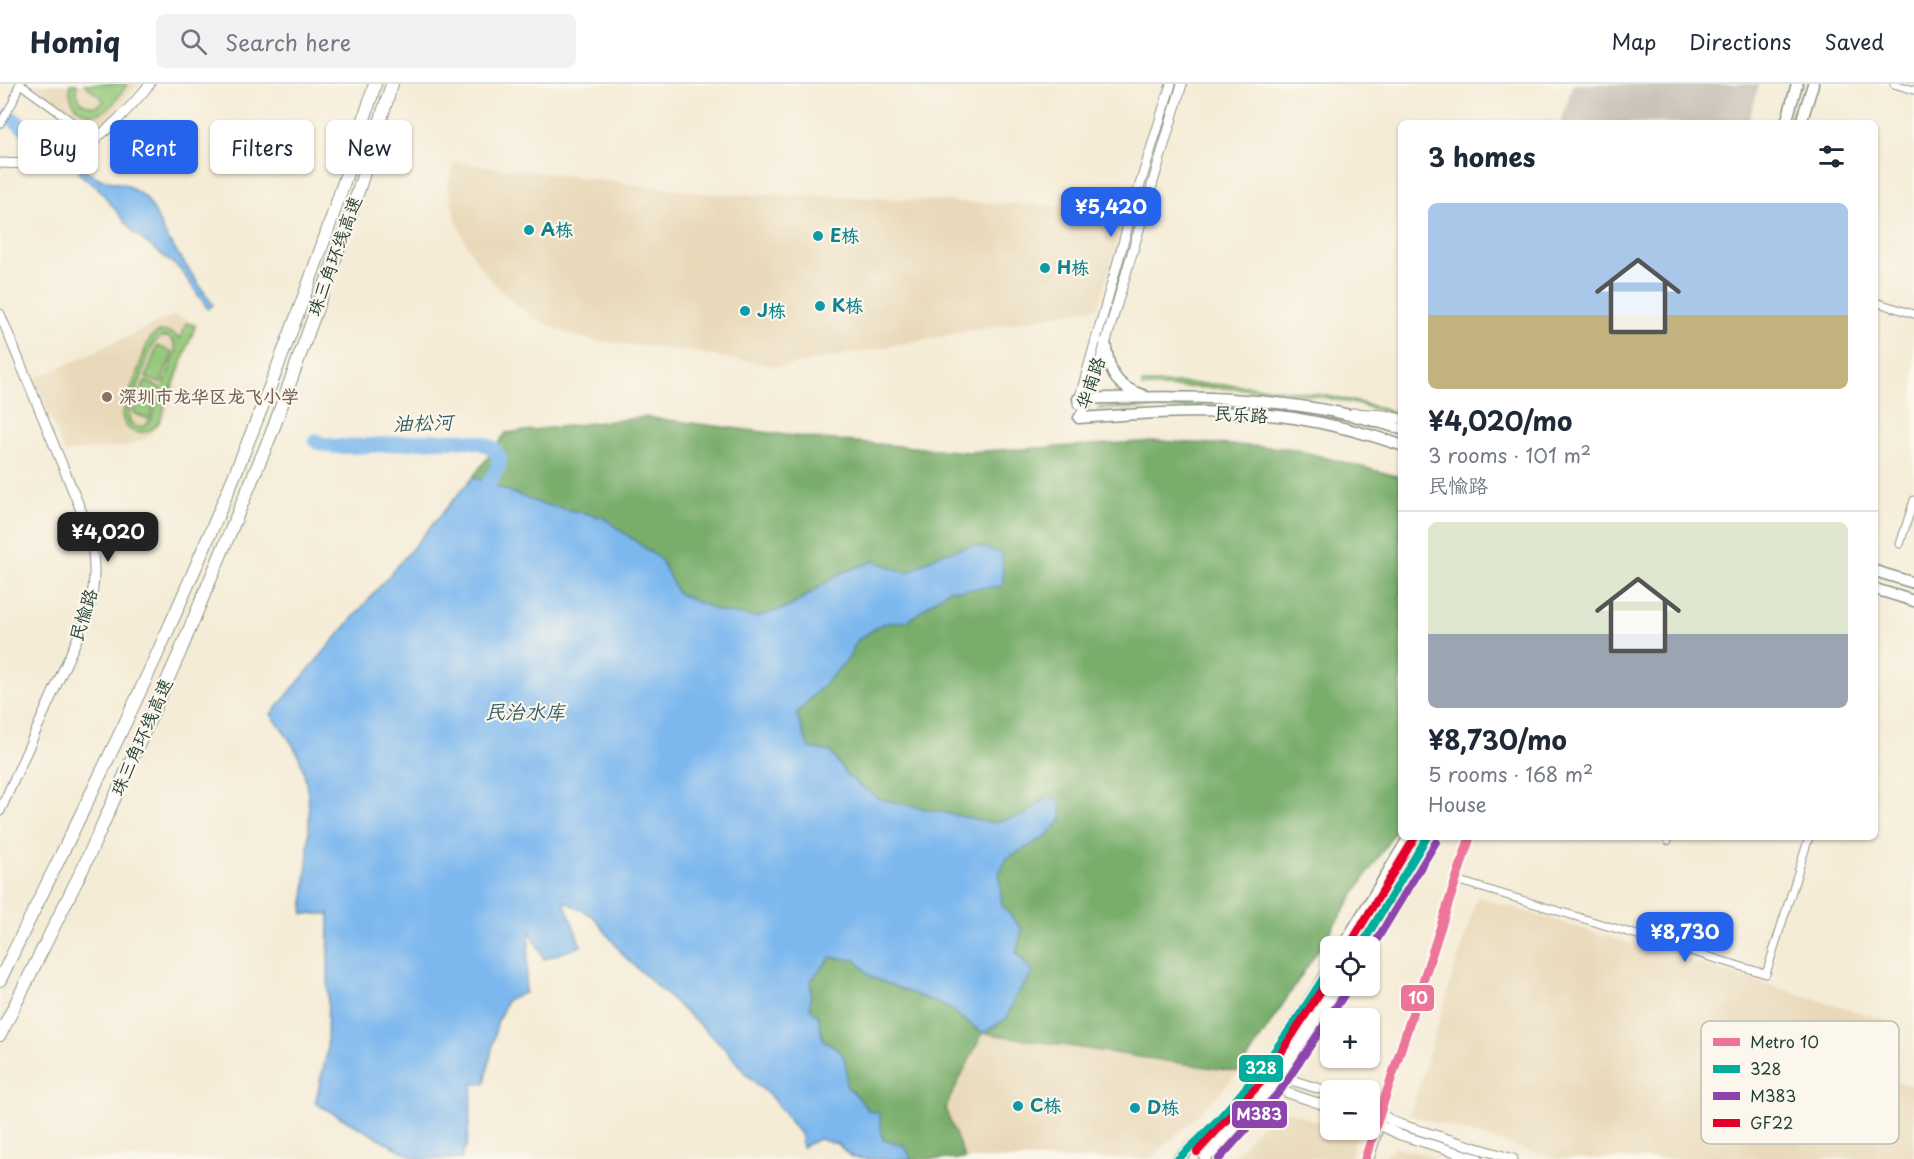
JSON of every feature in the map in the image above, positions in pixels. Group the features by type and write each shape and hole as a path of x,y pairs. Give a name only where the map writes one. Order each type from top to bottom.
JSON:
{"highway":[{"name":"珠三角环线高速","path":"0,980 159,650 258,420 334,213 375,84"},
{"name":"珠三角环线高速","path":"0,1035 84,866 180,652 272,432 350,217 392,84"}],"main road":[{"path":"1787,120 1797,84"},
{"path":"1802,120 1814,84"},
{"path":"1105,342 1108,365 1116,380 1132,391 1152,398"},
{"name":"民乐路","path":"1083,399 1181,397 1281,403 1344,413 1398,428"},
{"name":"民乐路","path":"1079,418 1168,413 1291,418 1327,424 1398,444"},
{"path":"1878,572 1914,583"},
{"path":"1878,590 1914,601"},
{"path":"1349,936 1407,840"},
{"path":"1367,936 1425,840"},
{"path":"1178,1159 1208,1133 1260,1074 1320,982"},
{"path":"1204,1159 1270,1087 1330,996"}],"street":[{"path":"0,123 13,102 20,84 70,120"},
{"path":"98,139 150,84"},
{"name":"华南路","path":"1079,418 1171,84"},
{"name":"华南路","path":"1083,399 1105,342 1182,84"},
{"path":"1894,84 1914,90"},
{"path":"0,163 18,164"},
{"path":"1878,303 1914,314"},
{"name":"民愉路","path":"0,314 85,520 92,544 95,569 93,593 87,617 0,811"},
{"path":"1344,413 1379,414 1398,418"},
{"path":"1900,544 1914,500"},
{"path":"1383,1114 1469,840"},
{"path":"1456,880 1766,974 1808,840"},
{"path":"1260,1074 1278,1076 1320,1089"},
{"path":"1260,1074 1270,1087 1320,1104"},
{"path":"1380,1112 1402,1125 1513,1159"},
{"path":"1380,1125 1400,1135 1479,1159"},
{"path":"1369,1159 1375,1140"}],"shaded area":[{"path":"34,84 139,84 107,120 83,120"},
{"path":"1573,84 1759,84 1749,120 1562,120"},
{"path":"455,162 712,194 825,196 1107,208 1118,212 1123,224 1098,307 779,367 685,351 596,341 571,335 525,312 488,277 473,256 461,233 448,184"},
{"name":"深圳市龙华区龙飞小学","path":"174,315 198,323 165,416 156,428 146,438 127,447 64,452 35,379"},
{"path":"1477,897 1888,1021 1701,1021 1701,1144 1899,1144 1899,1082 1914,1086 1914,1159 1557,1159 1410,1115"},
{"path":"983,1033 1239,1072 1198,1115 1150,1159 965,1159 945,1108"},
{"path":"1276,1107 1320,1122 1320,1140 1356,1140 1350,1159 1232,1159"},
{"path":"1395,1146 1437,1159 1382,1159"}],"green space":[{"path":"70,84 77,84 76,92 82,103 94,107 105,101 84,84 128,84 106,110 92,114 85,113 75,104 71,98"},
{"path":"186,323 195,326 159,422 143,432 132,431 124,422 122,415 148,342 159,332 172,333 180,339","holes":["161,337 168,337 174,342 176,352 151,420 143,427 136,427 130,422 129,412 153,344"]},
{"path":"157,346 173,352 161,383 146,378"},
{"path":"145,381 160,387 149,419 133,413"},
{"path":"1142,383 1270,388 1334,397 1396,413 1395,415 1365,406 1302,394 1237,389 1142,387"},
{"path":"1185,405 1300,412 1345,420 1368,426 1368,428 1323,418 1276,413 1154,408 1098,409 1098,407"},
{"path":"645,417 810,438 968,452 1158,441 1289,448 1398,476 1398,827 1327,936 1320,936 1320,947 1239,1072 983,1033 1007,1018 1016,995 1033,973 1016,951 1022,930 1002,905 999,873 1007,858 1045,837 1062,819 1060,804 1049,796 1025,815 992,823 879,799 846,775 831,752 809,748 796,714 849,658 856,641 882,624 908,621 949,589 961,590 938,555 907,573 874,561 841,573 789,607 756,617 720,612 677,593 661,560 602,517 541,504 473,477 506,433"},
{"path":"831,957 856,960 871,977 947,1007 983,1033 945,1108 965,1159 911,1159 905,1146 883,1140 863,1104 846,1086 844,1058 837,1049 823,1040 818,1016 810,1008 811,980"}],"water":[{"path":"79,174 91,174 100,179 126,185 145,197 167,238 213,305 208,309 181,270 134,233 99,189"},
{"name":"民治水库","path":"473,477 541,504 602,517 661,560 677,593 720,612 756,617 790,607 841,573 874,561 907,573 938,555 973,545 1002,553 1003,586 949,589 908,621 882,624 856,641 849,658 796,714 809,748 831,752 846,775 879,799 992,823 1025,815 1049,796 1060,804 1062,819 1045,837 1007,858 999,873 1002,905 1022,930 1016,952 1033,973 1016,995 1007,1018 983,1033 947,1007 871,977 856,960 831,957 811,980 810,1008 818,1016 823,1040 837,1049 844,1058 846,1086 869,1111 879,1113 883,1140 905,1146 911,1159 851,1157 838,1144 819,1139 802,1147 800,1134 772,1098 745,1073 726,1049 625,957 593,916 564,901 581,946 544,959 530,930 525,993 507,1000 497,1023 485,1084 473,1084 467,1144 461,1159 416,1159 315,1103 327,1053 329,914 303,914 309,834 308,794 299,757 271,714"}],"waterway":[{"name":"油松河","path":"9,116 18,123"},
{"name":"油松河","path":"316,441 331,446 445,440 471,441 490,447 499,458 498,468 489,483"}],"metro line":[{"name":"10","path":"1365,1159 1469,840"}],"transit line":[{"name":"GF22","path":"1355,936 1413,840"},
{"name":"328","path":"1367,936 1425,840"},
{"name":"M383","path":"1379,936 1436,842"},
{"name":"328","path":"1178,1159 1201,1138 1261,1069 1320,983"},
{"name":"GF22","path":"1197,1152 1264,1079 1320,992"},
{"name":"M383","path":"1219,1159 1280,1091 1343,996"}],"place":[{"name":"A栋","path":"529,230"},
{"name":"E栋","path":"818,236"},
{"name":"H栋","path":"1045,268"},
{"name":"K栋","path":"820,306"},
{"name":"J栋","path":"745,311"},
{"name":"深圳市龙华区龙飞小学","path":"107,397"},
{"name":"C栋","path":"1018,1106"},
{"name":"D栋","path":"1135,1108"}]}
